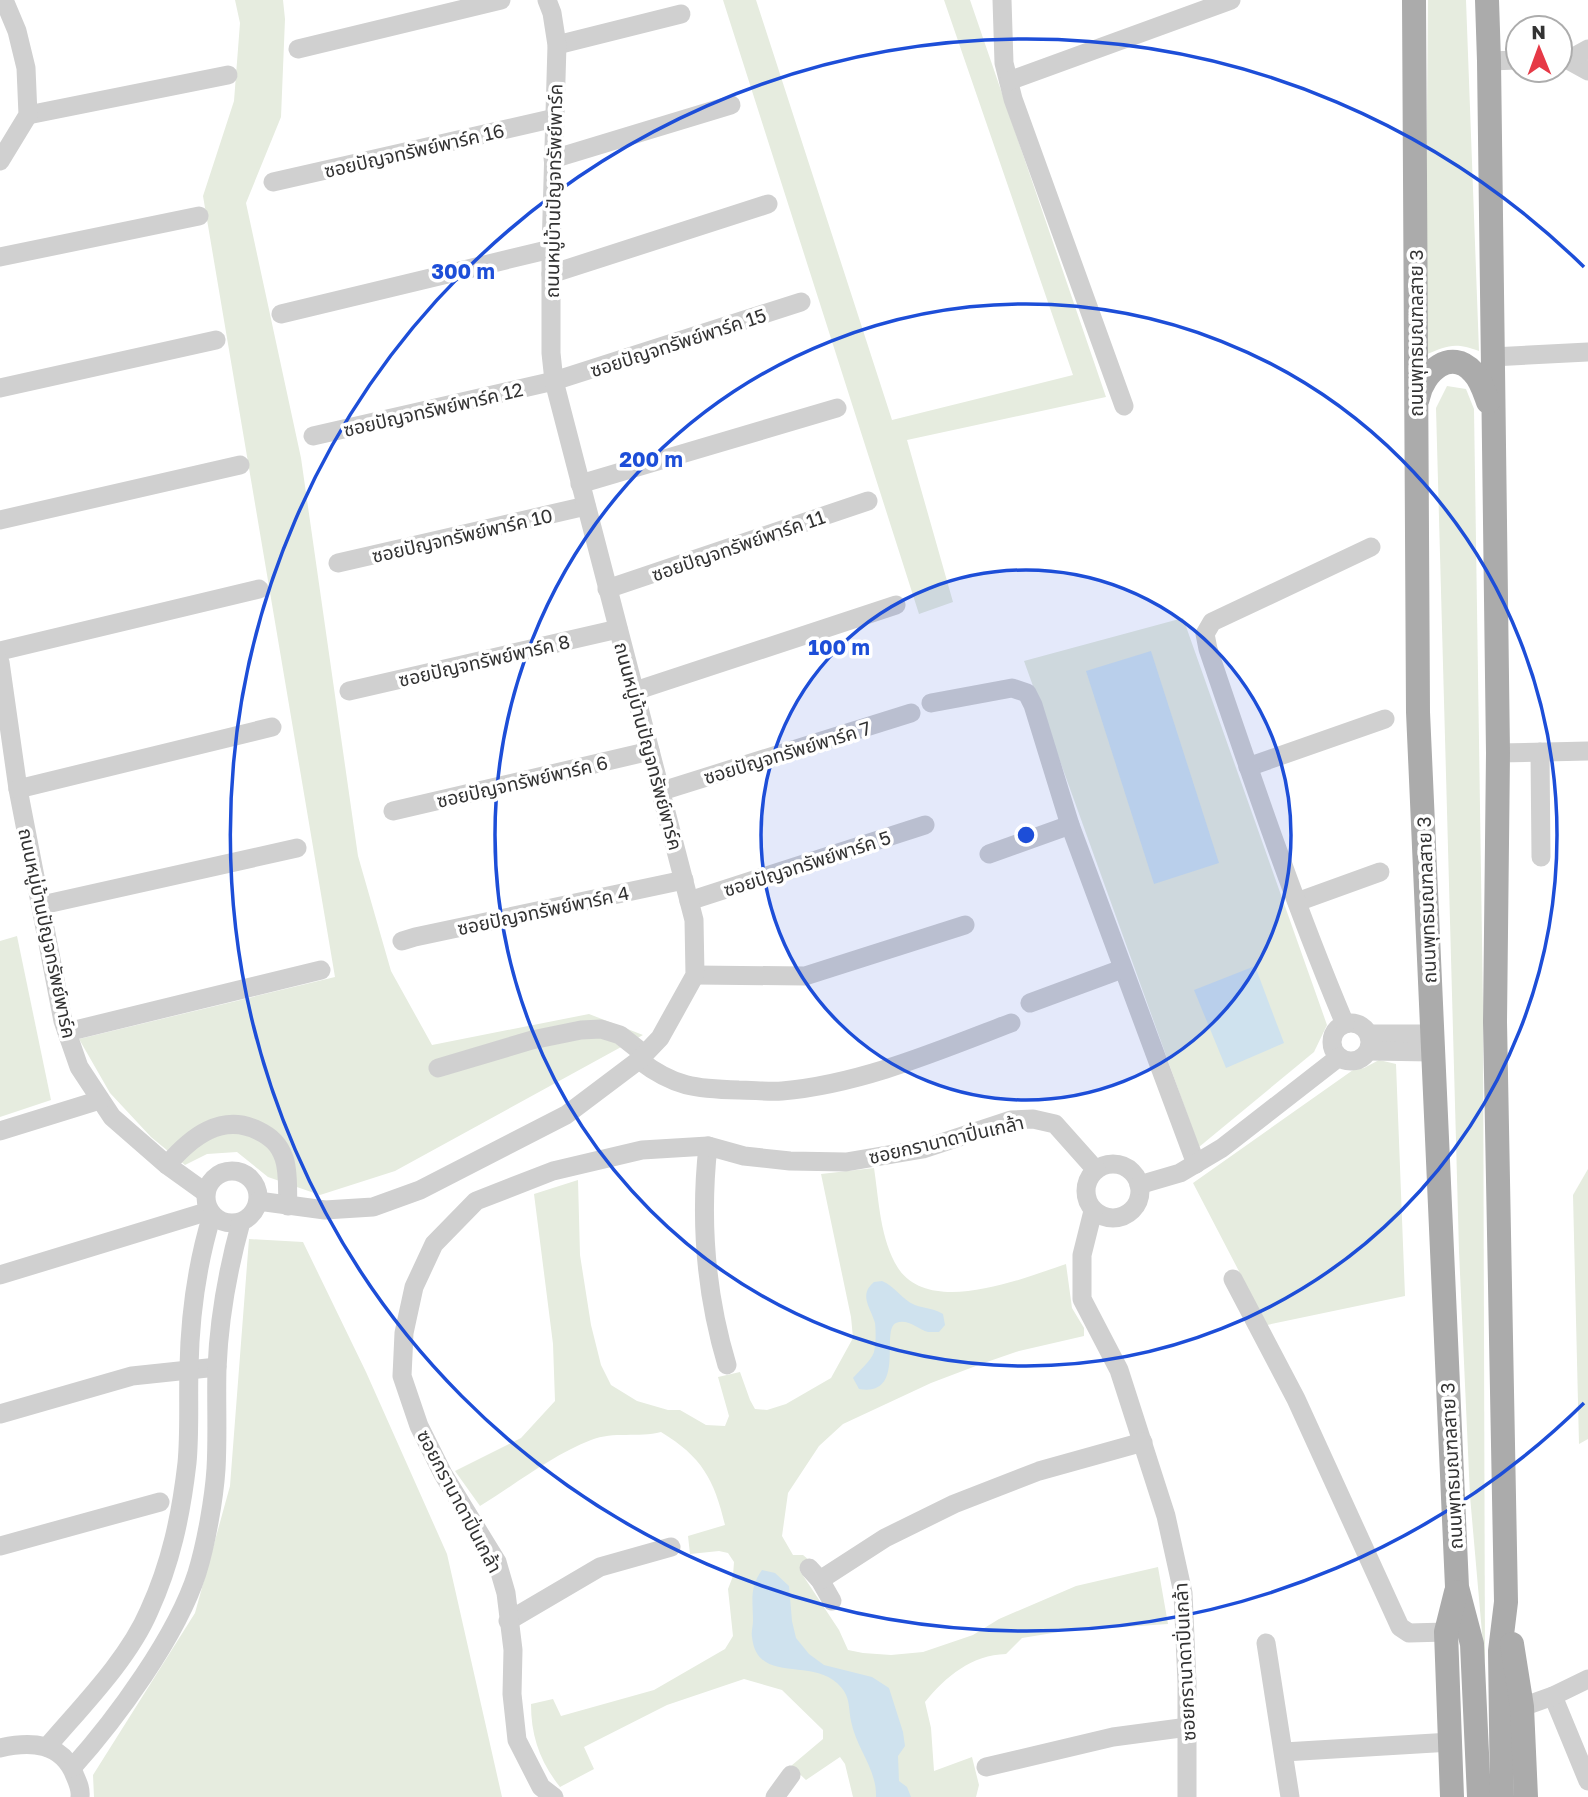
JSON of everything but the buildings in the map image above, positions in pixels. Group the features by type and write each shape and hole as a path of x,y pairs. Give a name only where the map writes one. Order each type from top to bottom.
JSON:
{"main road":[{"name":"ถนนพุทธมณฑลสาย 3","path":"1414,0 1418,712 1457,1587 1472,1644 1479,1797"},
{"path":"1487,0 1498,753 1495,1022 1506,1602 1522,1707 1526,1797"},
{"path":"1415,413 1419,391 1436,366 1446,361 1460,361 1472,369 1480,381 1493,414"},
{"path":"1452,1797 1446,1632 1457,1587"},
{"path":"1502,1797 1500,1651 1506,1602"}],"street":[{"path":"0,161 28,115 26,68 6,0"},
{"path":"298,49 501,0"},
{"name":"ถนนหมู่บ้านปัญจทรัพย์พาร์ค","path":"547,0 552,13 556,46 551,249 551,354 554,381 690,901 694,920 695,975"},
{"path":"1002,0 1004,63 1013,99 1124,406"},
{"path":"1009,81 1231,0"},
{"path":"556,46 681,14"},
{"path":"1489,61 1504,60"},
{"path":"28,115 228,75"},
{"path":"552,159 732,105"},
{"name":"ซอยปัญจทรัพย์พาร์ค 16","path":"274,182 555,118"},
{"path":"551,274 768,204"},
{"path":"0,257 199,216"},
{"path":"281,314 551,249"},
{"name":"ซอยปัญจทรัพย์พาร์ค 15","path":"554,381 801,302"},
{"path":"0,388 216,340"},
{"path":"1492,357 1588,352"},
{"name":"ซอยปัญจทรัพย์พาร์ค 12","path":"313,436 554,381"},
{"path":"580,484 837,408"},
{"path":"0,520 240,465"},
{"name":"ซอยปัญจทรัพย์พาร์ค 11","path":"607,589 868,501"},
{"name":"ซอยปัญจทรัพย์พาร์ค 10","path":"338,563 586,506"},
{"path":"1345,1024 1248,767 1205,634 1212,622 1371,547"},
{"path":"0,651 259,589"},
{"path":"635,691 896,605"},
{"name":"ซอยปัญจทรัพย์พาร์ค 8","path":"349,691 618,629"},
{"name":"ถนนหมู่บ้านปัญจทรัพย์พาร์ค","path":"0,662 18,789 67,1032 79,1068 113,1117 226,1223 241,1222"},
{"path":"931,703 1012,688 1027,693 1070,825 1196,1164"},
{"name":"ซอยปัญจทรัพย์พาร์ค 7","path":"662,791 911,713"},
{"path":"1248,767 1385,719"},
{"path":"18,789 272,727"},
{"name":"ซอยปัญจทรัพย์พาร์ค 6","path":"393,811 650,751"},
{"path":"1498,753 1588,751"},
{"path":"1540,752 1541,857"},
{"name":"ซอยปัญจทรัพย์พาร์ค 5","path":"690,901 925,825"},
{"path":"989,854 1070,825"},
{"path":"43,905 298,848"},
{"path":"1297,902 1380,872"},
{"name":"ซอยปัญจทรัพย์พาร์ค 4","path":"402,942 684,880"},
{"path":"258,1201 325,1210 373,1207 420,1189 566,1115 642,1057 660,1038 695,975 805,976 965,925"},
{"path":"1030,1003 1122,969"},
{"path":"67,1032 321,970"},
{"path":"438,1068 532,1040 601,1029 620,1035 658,1075 685,1086 780,1091 842,1082 1012,1023"},
{"path":"1354,1023 1363,1027 1369,1042 1356,1061 1347,1061 1339,1057 1332,1045 1332,1039 1335,1032 1345,1024 1354,1023"},
{"path":"1369,1042 1432,1043"},
{"path":"1139,1185 1180,1173 1222,1148 1339,1057"},
{"path":"0,1131 100,1100"},
{"name":"ซอยกรานาดาปิ่นเกล้า","path":"554,1797 541,1787 517,1740 512,1694 513,1650 506,1593 497,1562 431,1450 419,1426 402,1376 404,1333 414,1287 434,1244 476,1201 553,1171 642,1150 708,1146 744,1156 790,1161 846,1162 923,1149 1011,1120 1033,1119 1055,1124 1096,1170 1088,1178 1085,1189 1087,1201 1093,1211 1082,1255 1082,1299 1119,1370 1166,1516 1183,1593 1188,1727 1187,1797"},
{"path":"167,1165 186,1144 204,1131 229,1123 248,1125 273,1138 285,1159 288,1206"},
{"path":"708,1146 703,1186 708,1277 717,1335 726,1365"},
{"path":"1093,1211 1109,1218 1126,1215 1138,1202 1139,1185 1135,1175 1127,1168 1116,1164 1105,1165 1096,1170"},
{"path":"47,1747 98,1688 148,1614 172,1554 187,1460 189,1368 198,1274 209,1206 215,1177 222,1172 241,1172 255,1184 258,1201 255,1210 241,1222 223,1306 217,1367 216,1471 197,1573 176,1622 147,1668 96,1742 72,1768"},
{"path":"0,1275 209,1206"},
{"path":"1233,1279 1296,1399 1401,1627 1409,1633 1446,1632"},
{"path":"0,1414 132,1376 217,1367"},
{"path":"189,1389 217,1390"},
{"path":"832,1601 814,1574 954,1504 1039,1471 1143,1442"},
{"path":"0,1546 160,1502"},
{"path":"508,1621 600,1567 671,1546"},
{"path":"1266,1643 1290,1797"},
{"path":"1522,1707 1588,1679"},
{"path":"1553,1696 1588,1781"},
{"path":"986,1767 1113,1737 1188,1727"},
{"path":"0,1748 23,1742 47,1747 61,1756 72,1768 81,1791 80,1797"},
{"path":"1284,1752 1451,1742"},
{"path":"775,1797 791,1776"}],"shaded area":[{"path":"235,0 283,0 285,19 281,117 246,203 301,458 358,856 391,971 432,1045 589,1014 643,1035 395,1171 320,1195 268,1177 237,1152 207,1154 185,1165 151,1137 110,1093 79,1039 335,977 203,196 234,101 240,23"},
{"path":"723,0 756,0 892,420 1073,375 944,0 970,0 1106,397 907,440 953,602 919,614"},
{"path":"1428,0 1466,0 1479,351 1464,346 1452,346 1425,355"},
{"path":"1447,386 1466,389 1474,409 1483,1007 1485,1667 1470,1496 1459,1251 1436,408"},
{"path":"1183,618 1327,1025 1314,1052 1199,1147 1024,661"},
{"path":"17,936 51,1100 0,1117 0,941"},
{"path":"1379,1060 1396,1064 1405,1296 1267,1325 1193,1183 1353,1070"},
{"path":"874,1168 887,1245 898,1268 913,1282 932,1290 978,1290 1066,1264 1072,1308 1084,1328 1084,1336 1019,1351 931,1383 843,1424 819,1446 788,1493 782,1536 793,1555 803,1555 809,1560 800,1571 839,1630 848,1650 891,1655 923,1652 973,1635 999,1619 1076,1586 1158,1567 1168,1624 1065,1631 1022,1638 1006,1654 982,1658 971,1663 942,1684 925,1702 931,1728 934,1771 972,1757 979,1785 976,1797 853,1797 845,1764 840,1757 806,1780 791,1766 823,1739 823,1730 782,1690 744,1679 667,1705 584,1747 594,1769 560,1787 538,1748 531,1704 553,1699 561,1716 654,1690 725,1649 733,1636 728,1589 734,1562 728,1553 719,1551 690,1554 688,1536 725,1525 711,1482 704,1471 687,1451 661,1432 591,1440 548,1462 480,1506 455,1471 521,1438 555,1401 553,1344 534,1194 578,1180 580,1255 591,1325 601,1365 611,1385 637,1401 668,1410 680,1410 706,1425 725,1426 729,1416 718,1377 740,1372 755,1409 767,1410 786,1404 831,1378 853,1338 821,1174"},
{"path":"1588,1169 1588,1439 1579,1444 1573,1195"},
{"path":"249,1239 303,1242 366,1372 447,1554 502,1797 94,1797 93,1775 195,1613 230,1486"}],"water":[{"path":"1151,651 1219,863 1154,884 1086,671"},
{"path":"1255,966 1284,1043 1226,1068 1194,990"},
{"path":"882,1281 910,1303 943,1314 945,1325 939,1332 928,1332 908,1323 896,1323 890,1337 890,1362 883,1383 874,1389 859,1389 853,1378 868,1362 874,1352 875,1342 875,1323 867,1302 867,1292 874,1282"},
{"path":"762,1570 775,1573 789,1586 796,1638 809,1654 824,1665 872,1677 889,1688 905,1746 898,1756 899,1781 907,1787 911,1797 876,1797 873,1777 851,1721 847,1697 837,1683 813,1672 774,1666 763,1660 756,1651 752,1635 753,1595 755,1583"}]}
